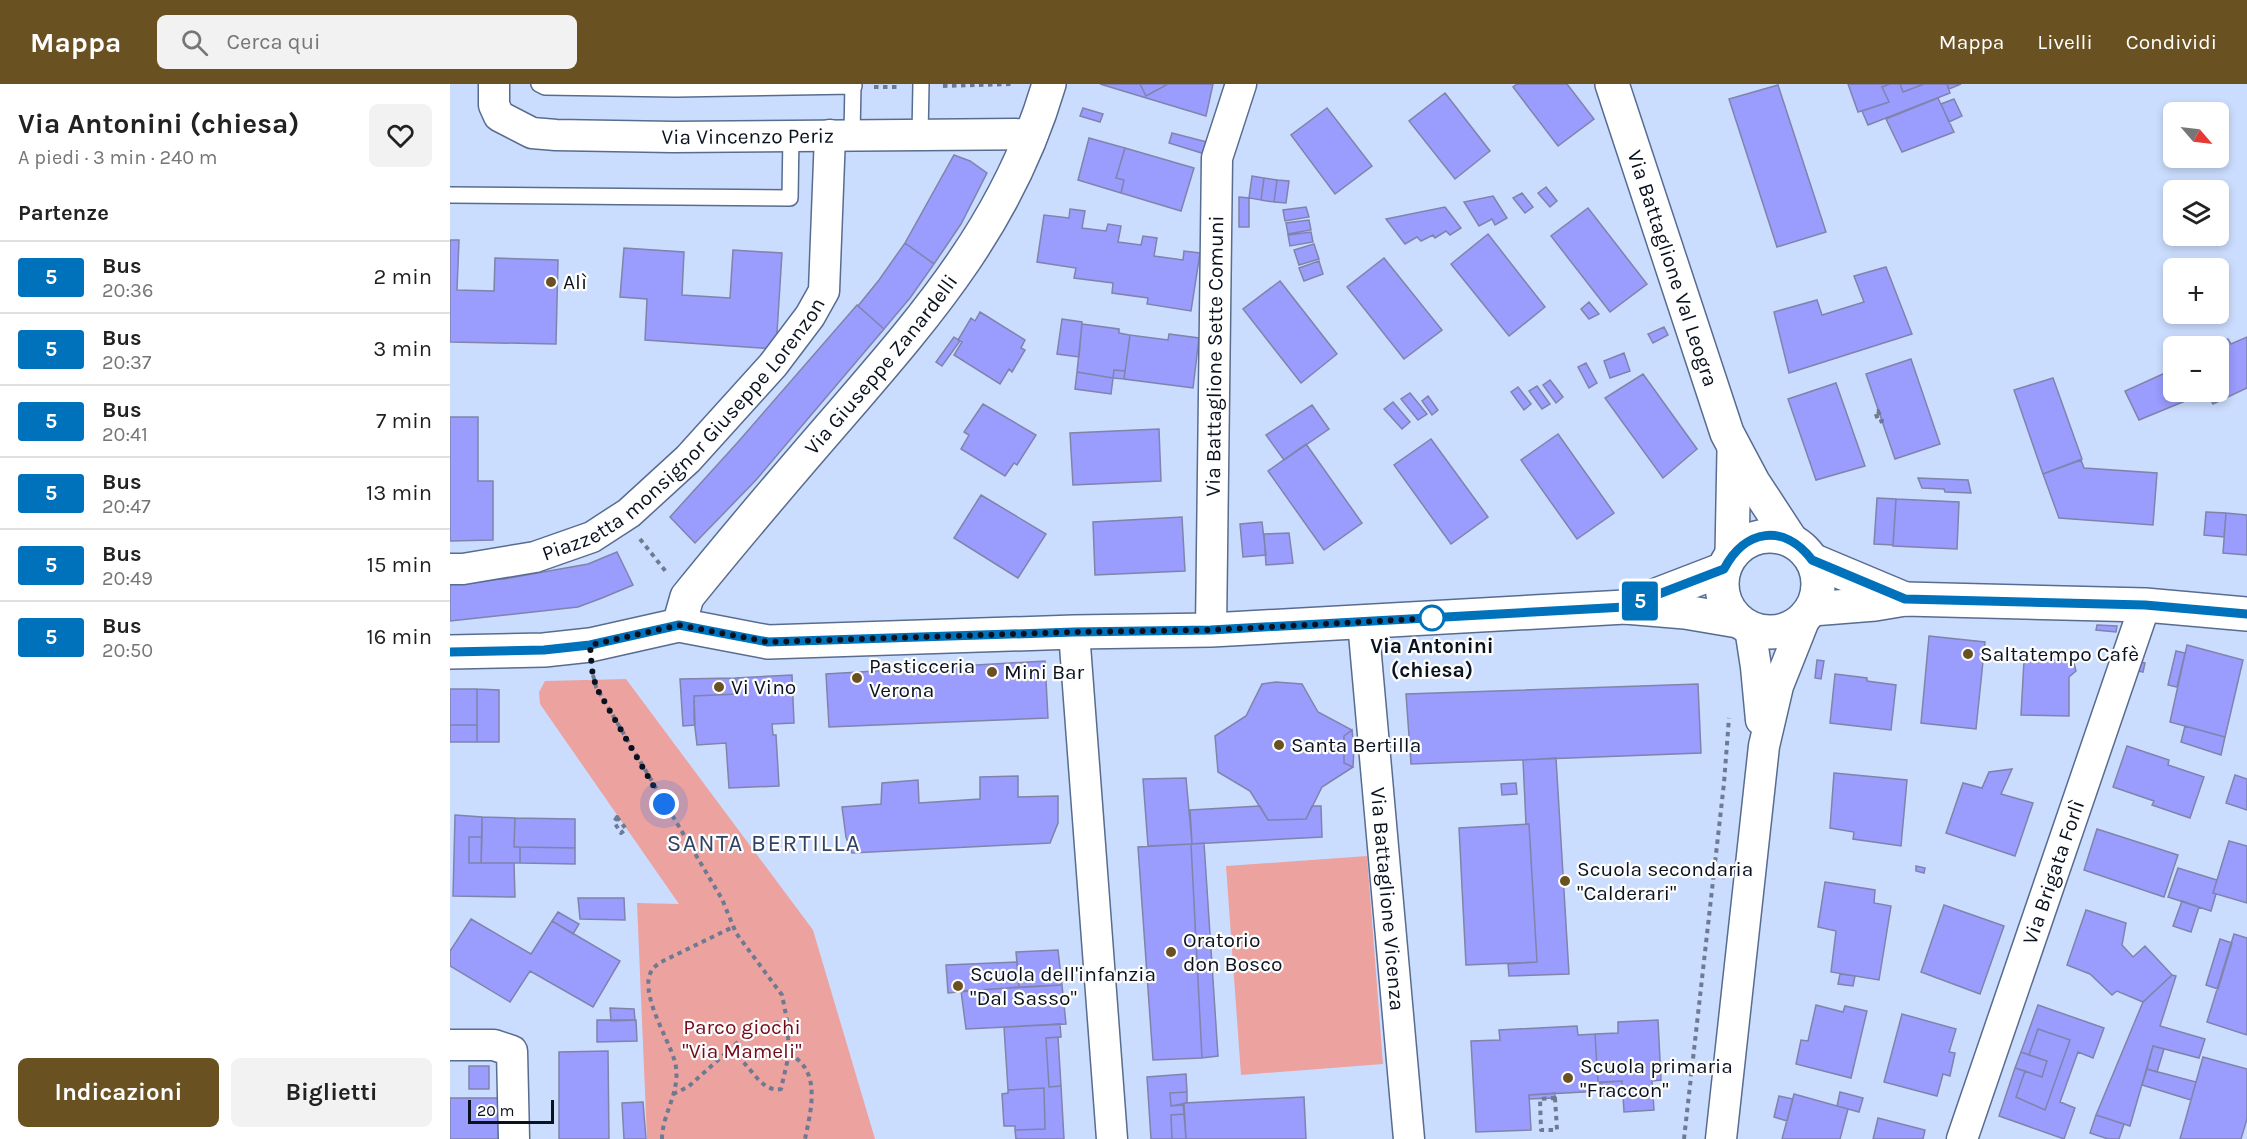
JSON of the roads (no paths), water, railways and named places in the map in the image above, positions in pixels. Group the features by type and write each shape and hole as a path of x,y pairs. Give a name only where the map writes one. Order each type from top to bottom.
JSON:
{"street":[{"name":"Via Vincenzo Periz","path":"494,84 494,105 499,116 532,133 673,137 1033,134"},
{"name":"Via Giuseppe Zanardelli","path":"683,611 954,277 998,208 1033,134 1049,84"},
{"name":"Via Battaglione Sette Comuni","path":"1211,630 1217,158 1241,84"},
{"name":"Via Battaglione Val Leogra","path":"1612,84 1734,451 1802,550"},
{"name":"Piazzetta monsignor Giuseppe Lorenzon","path":"450,569 463,569 535,557 592,537 622,518 688,459 765,374 810,316 824,291 841,135"},
{"name":"Via Battaglione Val Leogra","path":"1728,561 1734,451"},
{"path":"1625,607 1728,561 1746,542 1761,536 1776,536 1905,599"},
{"path":"1721,1139 1764,746 1778,686 1819,587 1818,574 1802,550"},
{"path":"1728,561 1721,583 1729,610 1744,624 1756,667 1764,746"},
{"path":"450,652 544,650 590,645 683,611 768,642 1211,630 1625,607 1685,612 1744,624 1764,632 1779,632 1793,627 1808,614 1905,599 2145,605 2247,614"},
{"name":"Via Brigata Forlì","path":"1962,1139 2145,605"},
{"name":"Via Battaglione Vicenza","path":"1363,622 1409,1139"},
{"path":"1074,632 1112,1139"},
{"path":"450,1045 494,1045 512,1051 514,1139"}],"lane":[{"path":"539,84 545,87 676,89 853,85 841,135"},
{"path":"920,135 921,84"},
{"path":"450,195 790,198 791,135"}],"place":[{"name":"Alì","path":"551,282"},
{"name":"Via Antonini (chiesa)","path":"1432,618"},
{"name":"Saltatempo Cafè","path":"1968,654"},
{"name":"Mini Bar","path":"992,672"},
{"name":"Pasticceria Verona","path":"857,678"},
{"name":"Vi Vino","path":"719,687"},
{"name":"Santa Bertilla","path":"1279,745"},
{"name":"Scuola secondaria \"Calderari\"","path":"1565,881"},
{"name":"Oratorio don Bosco","path":"1171,952"},
{"name":"Scuola dell'infanzia \"Dal Sasso\"","path":"958,986"},
{"name":"Scuola primaria \"Fraccon\"","path":"1568,1078"}],"district":[{"name":"SANTA BERTILLA","path":"764,843"}],"park label":[{"name":"Parco giochi \"Via Mameli\"","path":"742,1039"}]}
